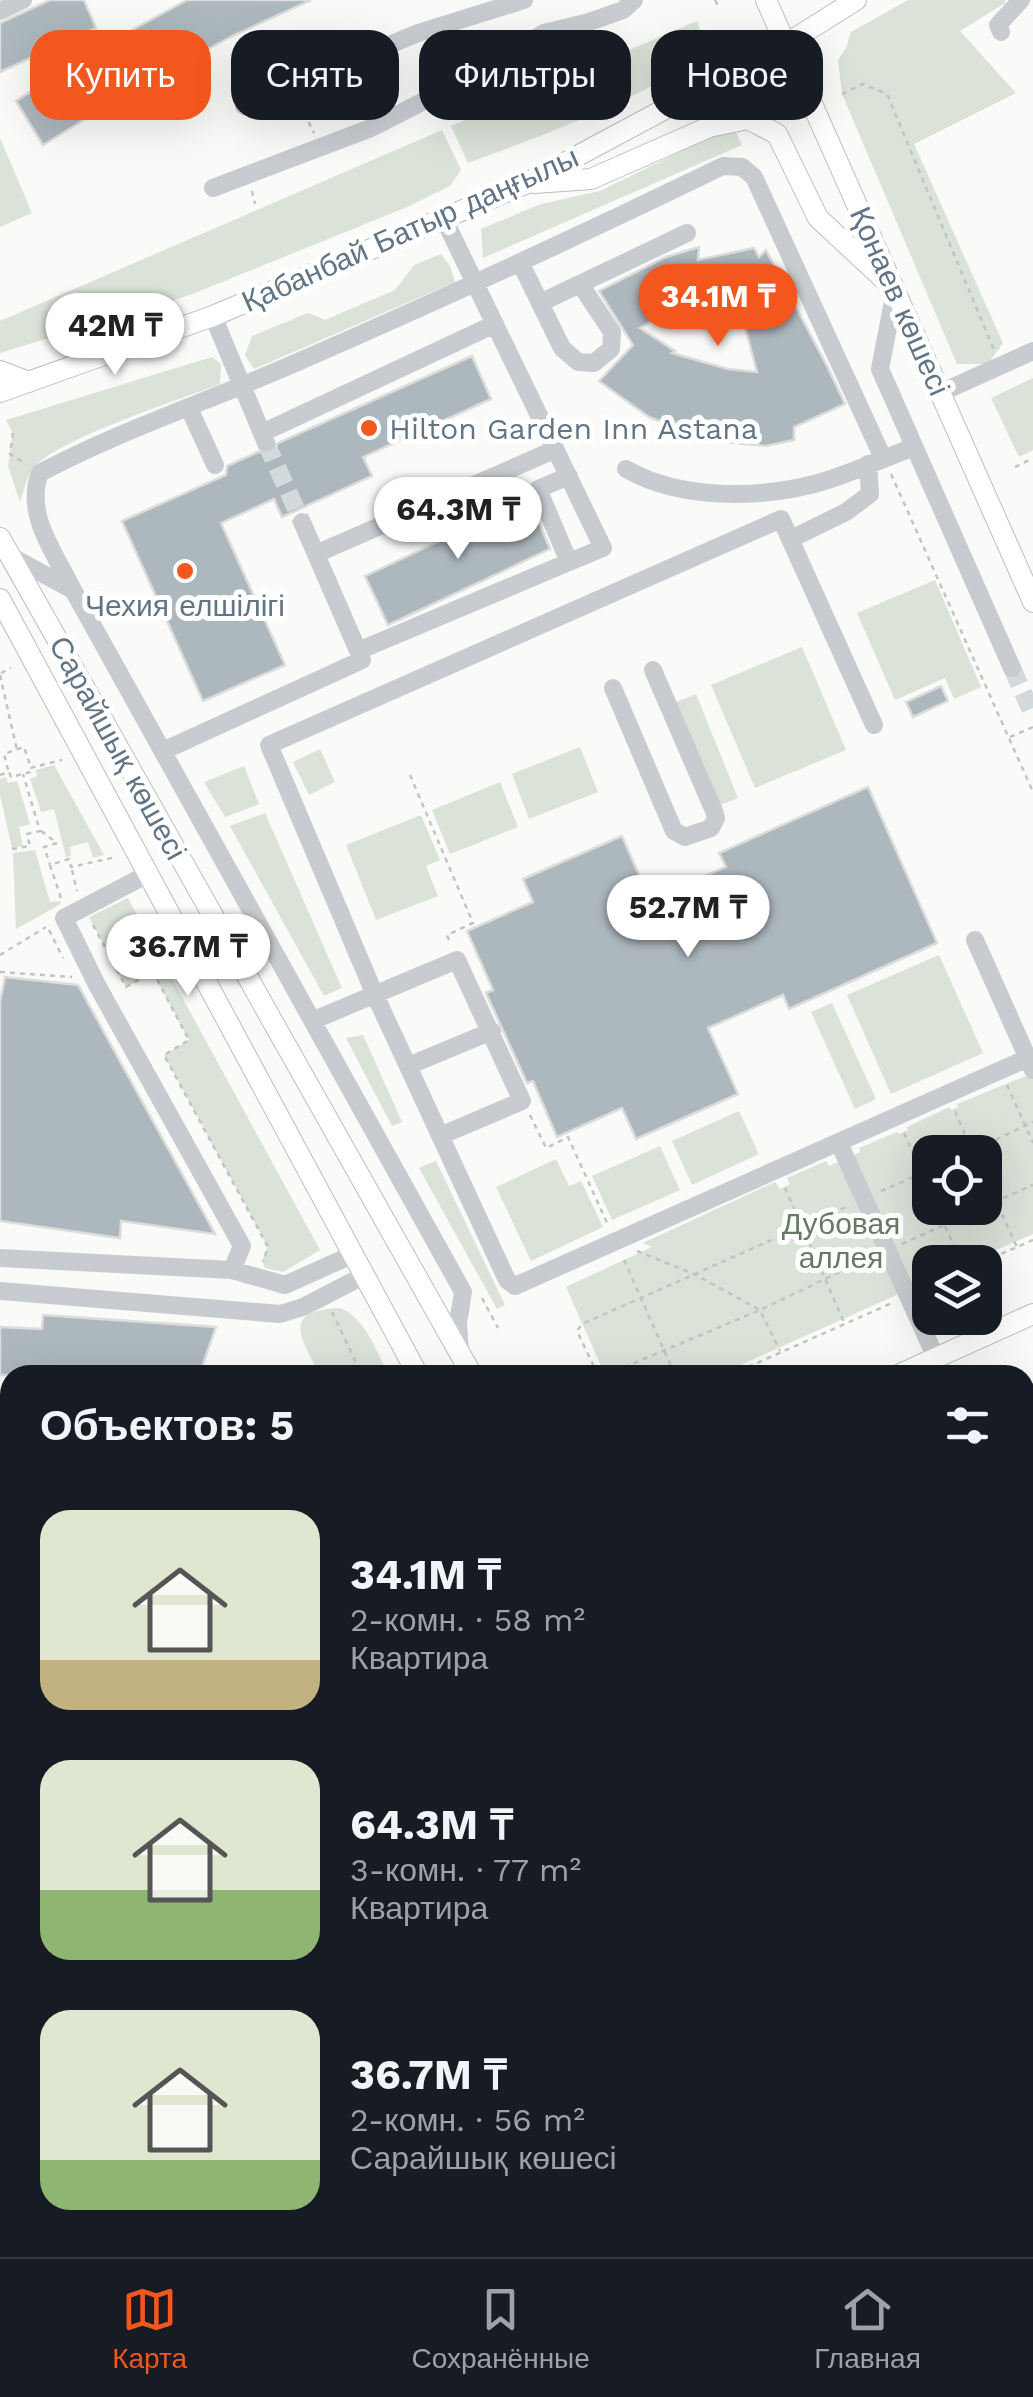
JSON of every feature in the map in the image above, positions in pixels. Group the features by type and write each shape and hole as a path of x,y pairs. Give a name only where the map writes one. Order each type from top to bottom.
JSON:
{"main road":[{"name":"Қонаев көшесі","path":"766,0 780,30"},
{"name":"Қабанбай Батыр даңғылы","path":"808,30 856,0"},
{"name":"Қабанбай Батыр даңғылы","path":"0,392 213,316 444,219 528,183 651,117"},
{"path":"528,183 591,179 709,127 748,118 776,134 818,218 895,290"},
{"name":"Қонаев көшесі","path":"820,120 1033,602"},
{"path":"0,372 29,382"},
{"name":"Сарайшық көшесі","path":"5,547 467,1365"},
{"name":"Сарайшық көшесі","path":"1,606 412,1365"},
{"path":"920,1365 1033,1314"},
{"path":"393,1330 405,1365"},
{"path":"460,1353 479,1365"}],"street":[{"path":"0,11 23,0"},
{"path":"399,42 524,0"},
{"path":"213,188 371,128 483,70 544,33 623,10 634,0"},
{"path":"1001,32 998,24 1021,0"},
{"path":"460,1353 458,1323 463,1292 73,590 36,514 33,491 40,472 82,450 476,285 724,166 742,166 754,177 876,461 870,494 846,512 791,539"},
{"path":"358,651 603,548 444,219"},
{"path":"540,303 686,233"},
{"path":"521,264 562,348 578,362 594,362 611,349 612,332 580,284"},
{"path":"895,290 880,369 1012,668"},
{"path":"213,316 264,438 495,324"},
{"path":"940,392 1033,351"},
{"path":"189,408 215,465"},
{"path":"626,470 668,487 736,492 799,487 914,447"},
{"path":"318,554 554,450"},
{"path":"569,562 538,489 570,476"},
{"path":"874,725 781,519 269,745 375,995 507,1280 515,1286 1001,1070 1030,1064 975,940"},
{"path":"163,751 362,660 302,522"},
{"path":"5,547 73,590"},
{"path":"613,688 674,831 685,838 711,828 716,818 714,811 654,670"},
{"path":"148,874 64,918 242,1246 232,1270"},
{"path":"314,1020 457,960 522,1101 440,1136"},
{"path":"408,1066 492,1031"},
{"path":"839,1143 936,1358"},
{"path":"0,1258 232,1270 285,1285 354,1254"},
{"path":"0,1292 280,1314 303,1307 365,1275"}],"path":[{"path":"715,0 718,6"},
{"path":"842,94 862,84 887,94 1000,365"},
{"path":"308,120 322,148"},
{"path":"367,120 371,128"},
{"path":"13,433 10,454 40,472"},
{"path":"1015,468 1033,458"},
{"path":"876,461 1033,792"},
{"path":"11,668 0,674 16,750"},
{"path":"1009,738 1033,727"},
{"path":"24,748 32,772 12,778 4,754 16,750 24,748"},
{"path":"30,768 62,760"},
{"path":"0,775 9,772"},
{"path":"22,774 40,831 58,843 44,847 64,906"},
{"path":"410,775 473,923 446,935 457,960"},
{"path":"12,850 30,846 27,834 40,831"},
{"path":"71,867 116,856"},
{"path":"50,865 69,859 78,898"},
{"path":"89,917 126,987 153,972 189,1040 164,1055 268,1247 262,1260 264,1268"},
{"path":"0,954 49,926 48,932 73,978 0,972"},
{"path":"1001,1070 1033,1143"},
{"path":"948,1094 965,1135"},
{"path":"522,1101 546,1148 568,1137 670,1365"},
{"path":"896,1117 912,1151"},
{"path":"1002,1137 1033,1122"},
{"path":"777,1170 845,1324"},
{"path":"593,1365 576,1332 579,1327 912,1177"},
{"path":"1002,1198 1033,1185"},
{"path":"1002,1214 1017,1247"},
{"path":"629,1365 760,1310 943,1225"},
{"path":"1002,1254 1033,1240"},
{"path":"616,1243 694,1274 760,1310 780,1352"},
{"path":"752,1365 908,1296"},
{"path":"331,1311 357,1365"}],"green space":[{"path":"908,0 1005,0 960,31 1016,93 914,144 1003,343 988,364 957,364 842,94 838,60 851,32"},
{"path":"697,21 700,30 676,30"},
{"path":"651,41 651,86 631,96 631,49"},
{"path":"465,120 577,120 468,163 451,126"},
{"path":"733,126 742,145 483,258 481,229 541,204 600,191"},
{"path":"442,130 461,170 450,186 190,295 0,353 0,321"},
{"path":"0,138 32,213 0,227"},
{"path":"441,254 455,282 254,369 245,355 252,336 308,313 325,320 395,290 414,265"},
{"path":"212,357 221,364 220,384 96,431 50,455 32,469 20,502 8,466 13,433 6,420"},
{"path":"1033,378 1033,450 1019,457 991,398"},
{"path":"935,580 981,687 954,699 945,678 895,700 857,613"},
{"path":"802,647 846,750 755,788 711,685"},
{"path":"696,694 738,798 718,806 676,702"},
{"path":"580,747 598,792 529,819 512,774"},
{"path":"320,749 335,782 309,795 293,762"},
{"path":"54,765 104,855 93,858 88,842 70,847 71,856 66,857 54,809 41,812 30,779 37,776 36,770"},
{"path":"244,766 259,804 225,817 204,782"},
{"path":"6,777 8,783 17,781 30,824 19,827 23,846 12,848 0,795 0,779"},
{"path":"500,782 518,827 450,854 432,810"},
{"path":"265,813 342,988 324,996 230,826"},
{"path":"421,815 440,860 426,866 438,896 376,920 346,845"},
{"path":"35,850 50,902 61,904 16,929 13,853"},
{"path":"128,898 320,1250 283,1272 265,1268 262,1260 268,1247 164,1055 189,1040 153,973 126,987 89,917"},
{"path":"939,955 983,1053 891,1094 847,995"},
{"path":"832,1003 876,1099 855,1109 811,1012"},
{"path":"363,1035 402,1122 392,1126 346,1038"},
{"name":"Дубовая аллея","path":"1033,1073 1033,1234 1002,1248 912,1245 912,1288 740,1365 601,1365 566,1287 652,1247 643,1243 775,1182 780,1189 790,1184 787,1178 826,1161 829,1166 949,1107 952,1110 957,1104"},
{"path":"739,1111 759,1154 692,1185 672,1141"},
{"path":"660,1146 680,1190 612,1220 592,1176"},
{"path":"556,1159 569,1186 581,1181 603,1227 531,1261 496,1187"},
{"path":"436,1161 505,1305 497,1309 419,1168"},
{"path":"340,1308 357,1319 384,1365 315,1365 300,1328 309,1314"}],"building":[{"path":"50,0 84,0 96,28 30,30 30,58 0,72 0,23"},
{"path":"187,0 311,0 245,30 231,30 231,37 211,47 211,30 132,30"},
{"path":"30,92 30,120 84,120 43,145 16,101"},
{"path":"699,247 698,260 754,248 759,257 766,250 845,404 794,427 794,440 766,446 711,441 649,417 599,381 633,345 599,291 666,257","holes":["696,295 704,329 739,304 757,372 728,369 672,353 675,351 640,328"]},
{"path":"472,356 491,399 363,457 372,476 282,517 274,499 221,523 285,665 203,701 122,521 226,475 227,466 258,452 272,454 278,443"},
{"path":"529,499 550,549 388,625 365,576"},
{"path":"941,686 948,701 913,717 906,702"},
{"path":"868,787 937,943 789,1009 783,995 708,1028 738,1094 636,1139 622,1108 557,1137 533,1081 527,1083 486,993 493,990 467,931 533,902 523,879 622,836 650,900 726,867 719,853"},
{"path":"5,977 78,985 215,1234 121,1221 120,1238 0,1221 0,1002"},
{"path":"43,1315 216,1327 203,1365 0,1365 0,1327 42,1329"}],"tunnel":[{"path":"266,443 302,522"},
{"path":"1012,668 1033,715"}],"place":[{"name":"Hilton Garden Inn Astana","path":"369,428"},
{"name":"Чехия елшілігі","path":"185,571"}]}
